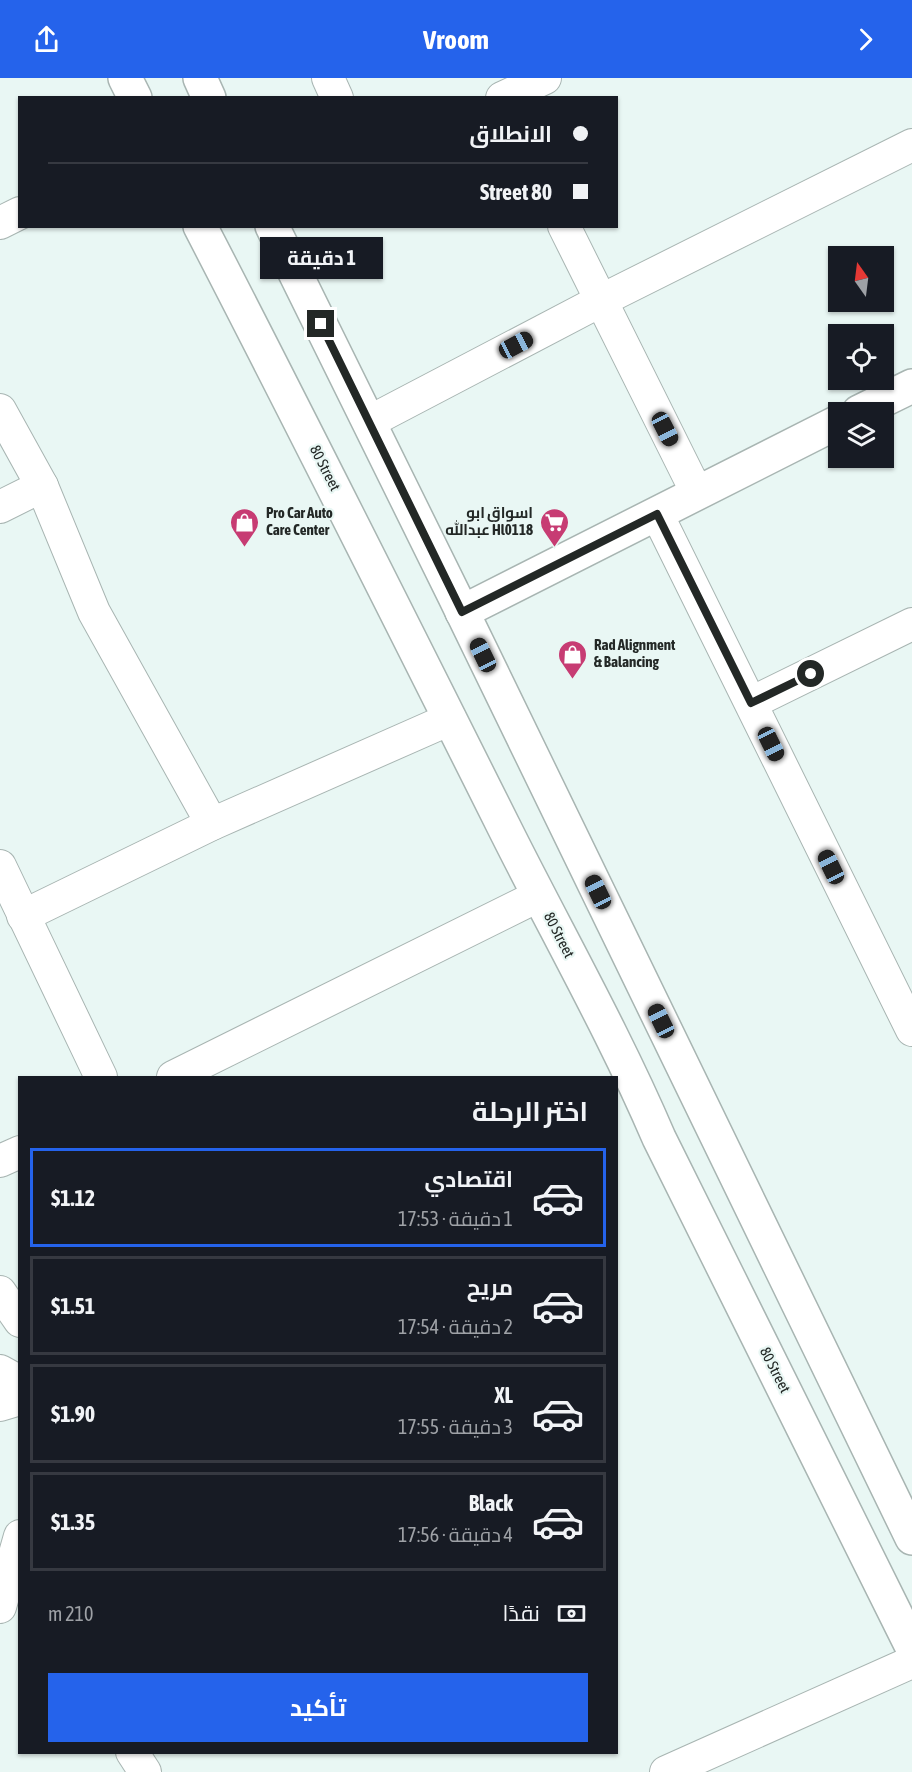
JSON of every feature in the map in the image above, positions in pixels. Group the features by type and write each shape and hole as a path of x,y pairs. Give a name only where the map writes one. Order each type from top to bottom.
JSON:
{"main road":[{"path":"125,78 134,96"},
{"path":"200,78 208,96"},
{"name":"80 Street","path":"201,228 300,418 538,896 627,1092 659,1138 912,1647"},
{"path":"273,228 912,1538"},
{"path":"879,402 912,386"},
{"path":"462,612 828,427"}],"street":[{"path":"328,78 336,96"},
{"path":"506,96 544,78"},
{"path":"369,422 600,301 912,145"},
{"path":"0,223 18,214"},
{"path":"565,228 697,493"},
{"path":"0,410 42,486 94,612 212,824"},
{"path":"0,507 42,486"},
{"path":"657,514 912,1030"},
{"path":"751,703 912,624"},
{"path":"23,916 212,824 450,719"},
{"path":"0,866 101,1076"},
{"path":"175,1076 538,896"},
{"path":"0,1161 18,1153"},
{"path":"0,1292 18,1318"},
{"path":"0,1371 18,1381"},
{"path":"0,1405 18,1400"},
{"path":"0,1606 18,1543"},
{"path":"666,1772 912,1662"},
{"path":"133,1754 145,1772"}],"place":[{"name":"Pro Car Auto Care Center","path":"245,548"},
{"name":"اسواق ابو عبدالله Hl0118","path":"554,548"},
{"name":"Rad Alignment & Balancing","path":"573,680"}],"route":[{"path":"321,324 462,612 657,514 751,703 811,674"}]}
